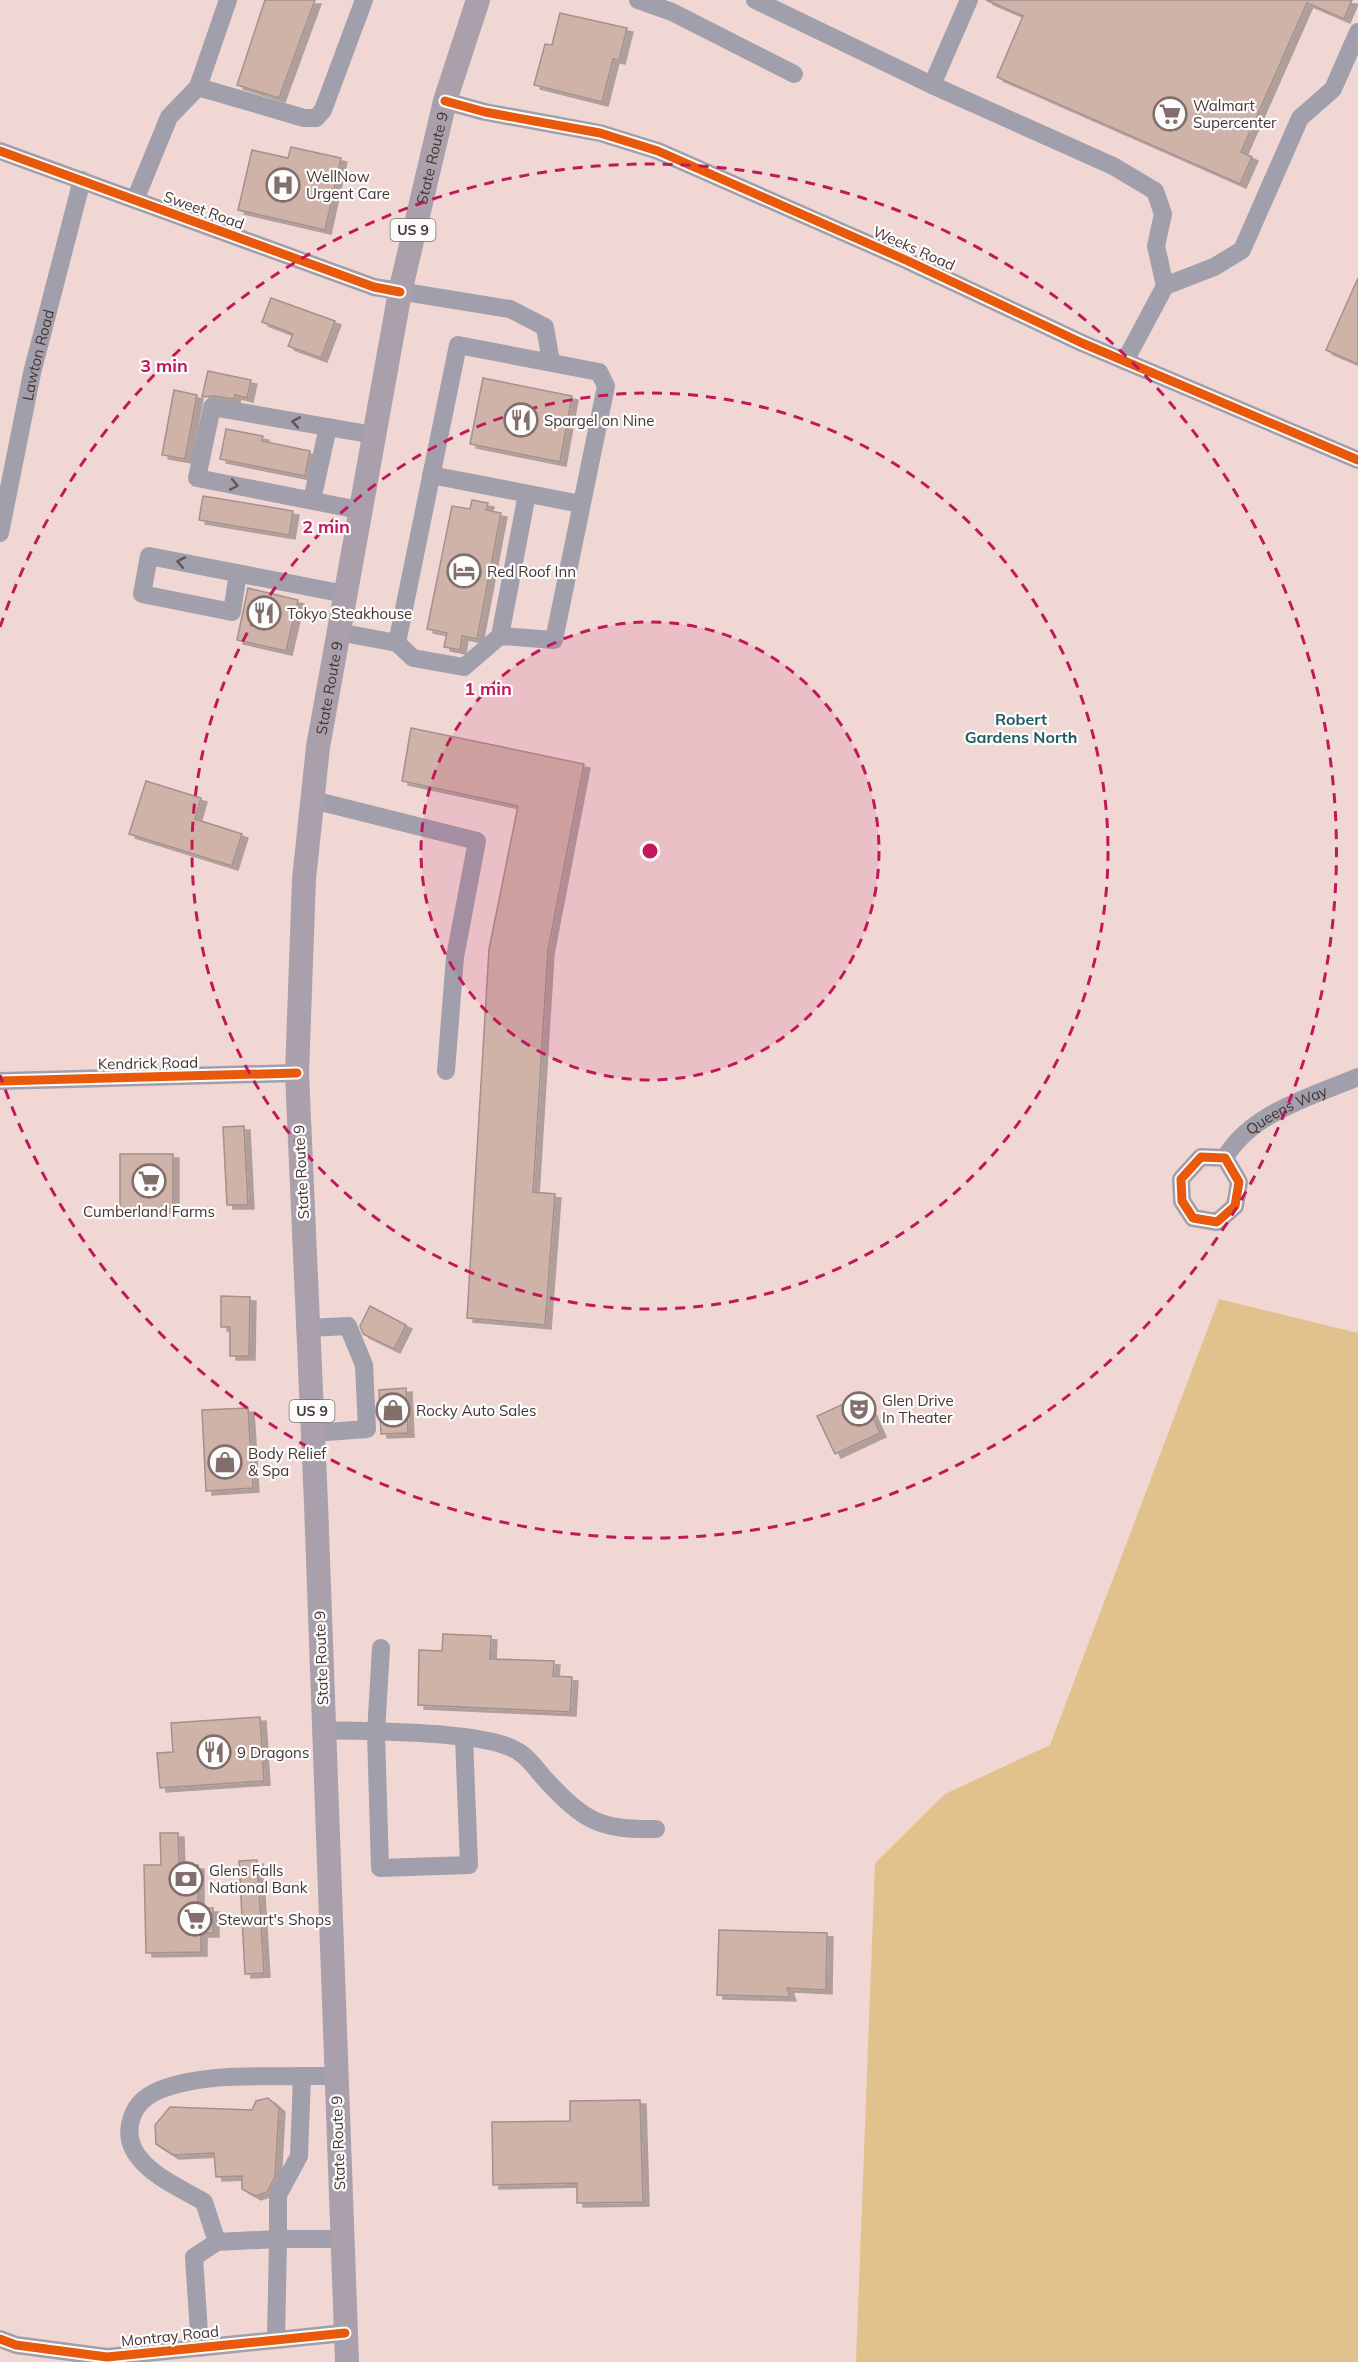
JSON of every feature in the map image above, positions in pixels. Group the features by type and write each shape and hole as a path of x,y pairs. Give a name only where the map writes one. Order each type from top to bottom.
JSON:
{"main road":[{"name":"State Route 9","path":"347,2362 313,1433 297,1073 304,879 318,747 399,292 445,101 478,0"}],"street":[{"path":"135,200 169,117 198,87 228,0"},
{"path":"198,87 304,118 316,118 323,110 364,0"},
{"path":"638,0 677,6 794,74"},
{"path":"755,0 932,85 1113,166 1155,190 1163,214 1156,246 1165,286"},
{"path":"932,85 969,0"},
{"path":"1125,361 1165,286 1214,267 1242,250 1300,118 1333,89 1358,32"},
{"name":"Weeks Road","path":"445,101 485,112 600,133 658,151 1125,361 1358,460"},
{"name":"Sweet Road","path":"0,151 374,287 510,309 544,327 551,362"},
{"name":"Lawton Road","path":"0,533 32,373 82,180"},
{"path":"398,643 458,345 599,372 606,386 554,640 500,636"},
{"path":"359,510 197,478 212,407 374,435"},
{"path":"312,500 328,427"},
{"path":"431,475 581,504"},
{"path":"338,632 398,643 413,658 464,667 500,636 527,494"},
{"path":"238,573 232,612 142,594 149,556 238,573 345,594"},
{"path":"313,800 477,842 455,957 446,1071"},
{"name":"Kendrick Road","path":"0,1081 162,1079 297,1073"},
{"name":"Queens Way","path":"1225,1158 1234,1141 1278,1111 1358,1077"},
{"path":"308,1328 348,1326 364,1365 367,1429 313,1433"},
{"path":"381,1648 376,1732 380,1868 469,1865 464,1737"},
{"path":"324,1730 482,1738 519,1751 561,1797 590,1819 620,1829 656,1829"},
{"path":"276,2340 278,2194 299,2156 302,2076"},
{"path":"217,2242 204,2202 162,2179 147,2167 130,2145 128,2127 133,2113 143,2099 165,2088 219,2077 336,2076"},
{"path":"200,2348 194,2257 217,2242 342,2239"},
{"name":"Montray Road","path":"0,2339 16,2345 107,2357 345,2333"}],"shaded area":[{"path":"1219,1299 1358,1333 1358,2362 856,2362 875,1863 945,1794 1050,1745"}],"building":[{"path":"265,0 315,0 279,98 237,85"},
{"name":"Walmart Supercenter","path":"986,0 1352,0 1344,19 1307,3 1241,152 1252,157 1240,184 997,77 1023,16"},
{"path":"560,13 627,28 619,60 613,59 602,102 534,85 545,44 552,45"},
{"path":"291,147 341,158 325,230 238,210 252,150 288,158"},
{"path":"1358,278 1358,364 1326,350"},
{"path":"271,298 335,321 321,358 288,346 293,334 262,322"},
{"path":"208,371 251,380 247,398 235,395 234,399 202,397"},
{"name":"Spargel on Nine","path":"483,378 572,396 560,462 470,444"},
{"path":"174,390 197,395 185,459 162,455"},
{"path":"226,429 263,436 262,441 310,451 305,476 220,459"},
{"path":"203,496 293,511 289,535 199,520"},
{"name":"Red Roof Inn","path":"472,500 488,503 486,510 501,513 477,639 462,636 460,650 444,647 447,633 427,629 452,506 470,509"},
{"path":"248,588 298,600 286,651 237,640"},
{"path":"411,728 584,764 548,950 533,1192 555,1194 545,1325 467,1318 489,949 518,806 402,781"},
{"path":"146,781 201,798 195,819 242,834 232,866 129,834"},
{"name":"Cumberland Farms","path":"244,1126 248,1205 227,1205 223,1127"},
{"path":"120,1154 173,1154 173,1209 120,1209"},
{"path":"221,1296 250,1297 249,1356 230,1356 230,1327 221,1327"},
{"path":"370,1306 406,1325 394,1349 363,1334 360,1326"},
{"path":"406,1388 408,1433 381,1434 379,1390"},
{"path":"863,1395 880,1433 835,1454 817,1416"},
{"path":"248,1408 253,1488 206,1491 202,1410"},
{"path":"443,1634 491,1636 490,1659 554,1661 553,1676 572,1677 570,1712 418,1705 419,1650 442,1651"},
{"name":"9 Dragons","path":"260,1717 264,1781 160,1788 157,1753 173,1752 171,1723"},
{"path":"160,1833 178,1833 179,1865 198,1865 198,1908 213,1908 213,1933 201,1933 201,1952 146,1953 144,1865 161,1865"},
{"path":"257,1860 264,1973 245,1974 239,1861"},
{"path":"719,1930 827,1933 826,1990 787,1988 790,1997 717,1995"},
{"path":"268,2098 279,2108 275,2177 267,2192 255,2196 242,2189 242,2176 216,2177 214,2153 173,2155 156,2144 155,2125 170,2107 252,2110 256,2101"},
{"path":"640,2100 643,2202 577,2203 577,2183 493,2185 492,2122 570,2121 570,2101"}],"cycle path":[{"path":"445,101 485,112 600,133 658,151 908,261 1082,343 1358,460"},
{"path":"0,151 374,287 400,292"},
{"path":"0,1081 297,1073"},
{"path":"1201,1157 1225,1158 1239,1182 1235,1206 1217,1222 1193,1218 1182,1201 1181,1179 1201,1157"},
{"path":"0,2339 16,2345 107,2357 345,2333"}],"place":[{"name":"Walmart Supercenter","path":"1170,114"},
{"name":"WellNow Urgent Care","path":"283,185"},
{"name":"Spargel on Nine","path":"521,420"},
{"name":"Red Roof Inn","path":"464,571"},
{"name":"Tokyo Steakhouse","path":"264,613"},
{"name":"Cumberland Farms","path":"149,1181"},
{"name":"Glen Drive In Theater","path":"859,1409"},
{"name":"Rocky Auto Sales","path":"393,1410"},
{"name":"Body Relief & Spa","path":"225,1462"},
{"name":"9 Dragons","path":"214,1752"},
{"name":"Glens Falls National Bank","path":"186,1879"},
{"name":"Stewart's Shops","path":"195,1919"}],"district":[{"name":"Robert Gardens North","path":"1021,728"}]}
